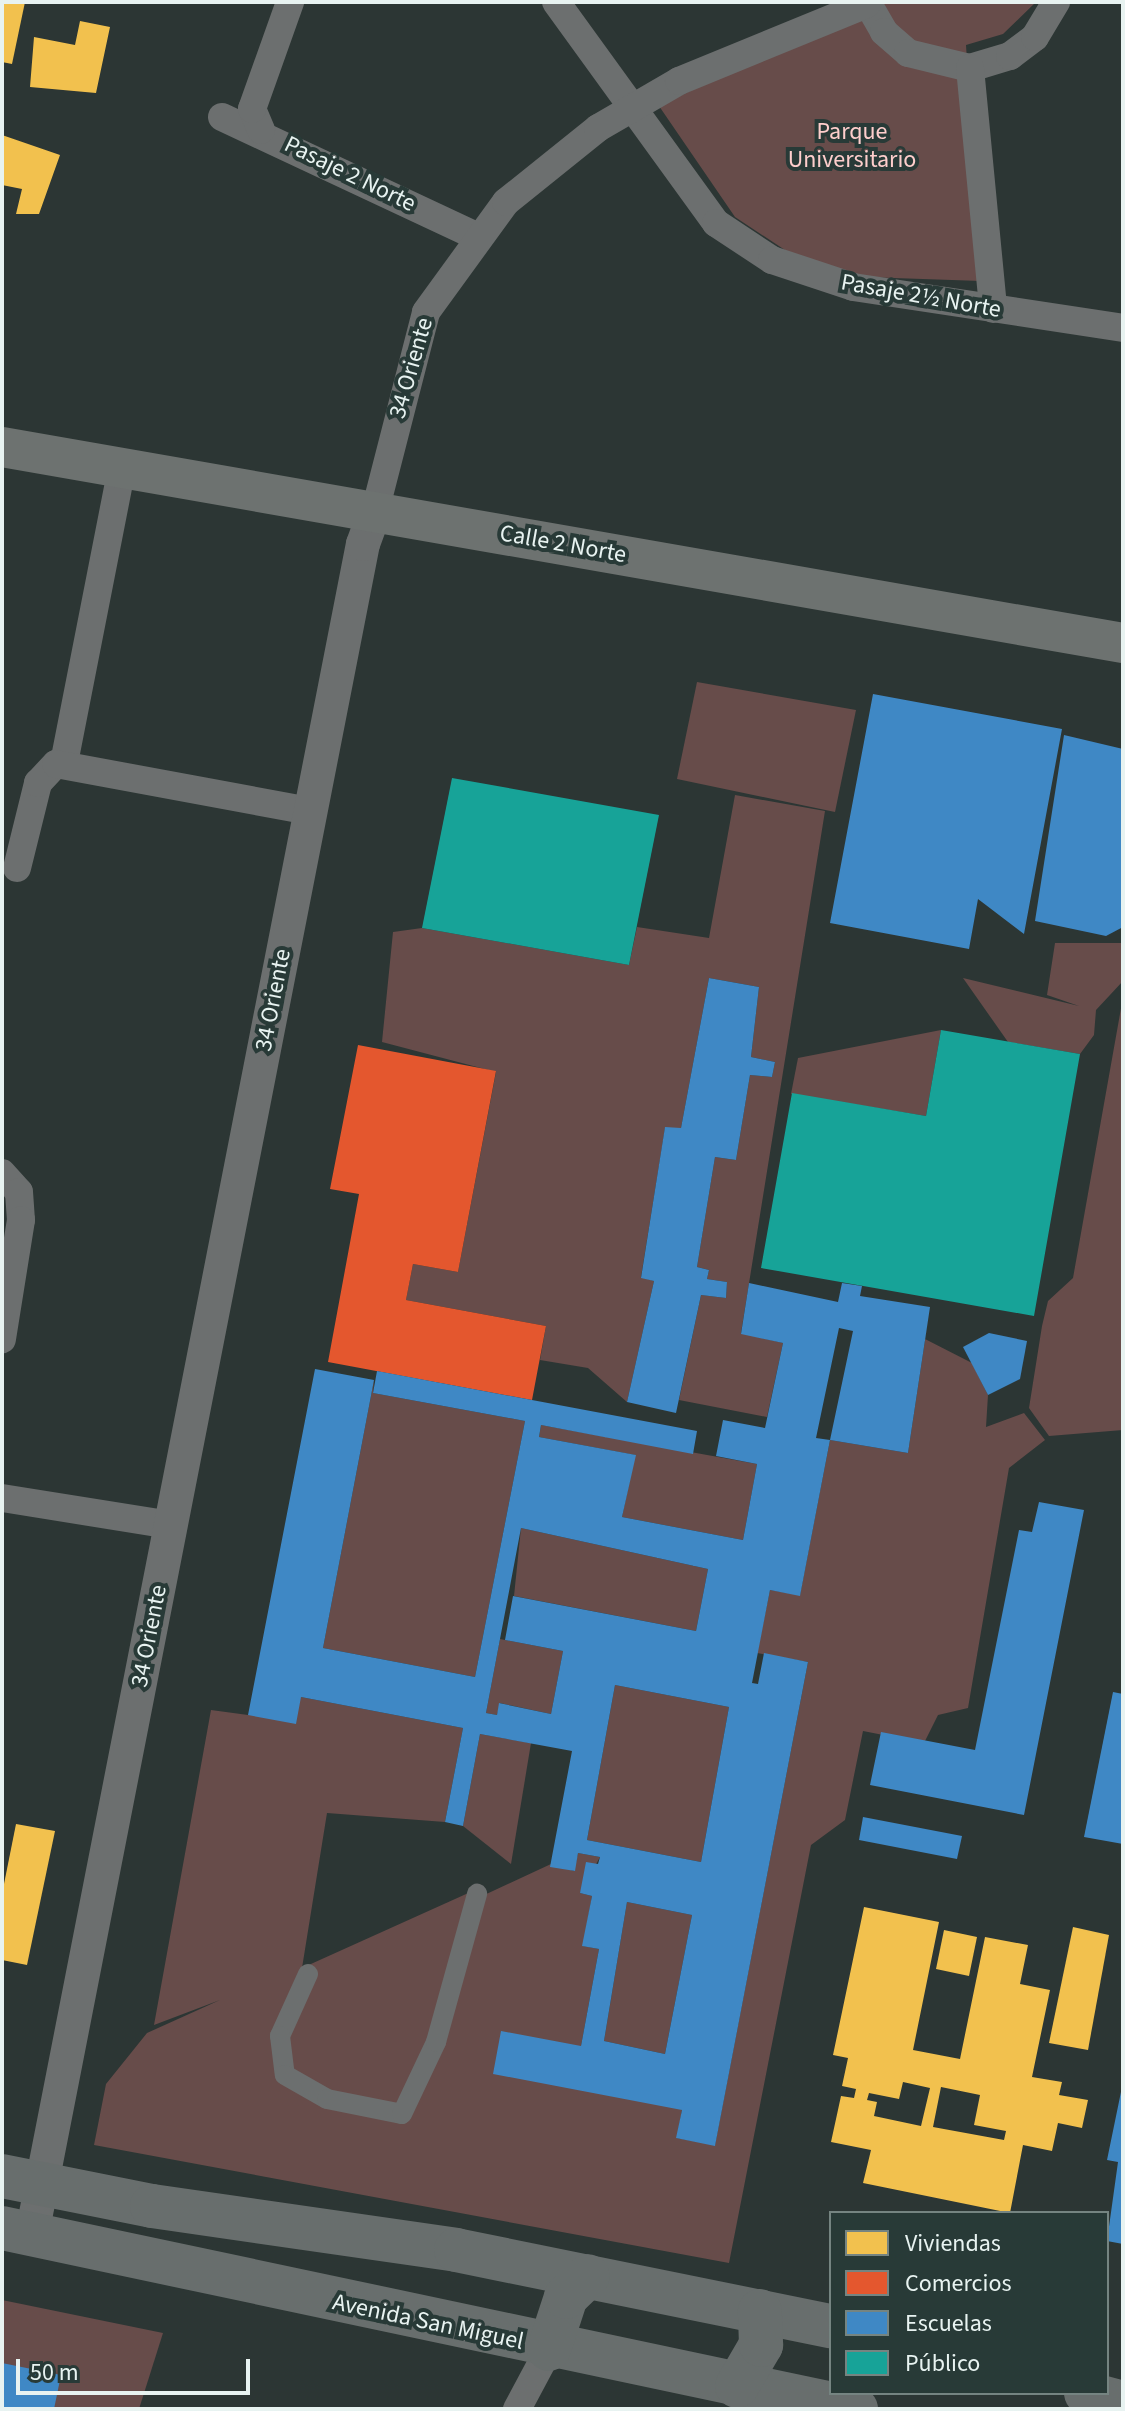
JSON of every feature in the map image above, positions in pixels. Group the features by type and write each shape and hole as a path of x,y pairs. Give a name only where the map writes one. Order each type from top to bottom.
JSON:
{"highway":[{"path":"22,2180 588,2276 829,2326"},
{"name":"Avenida San Miguel","path":"17,2231 549,2349 856,2409"},
{"path":"549,2349 566,2297 588,2276"},
{"path":"737,2386 761,2345 760,2311"},
{"path":"1093,2395 1123,2403"}],"main road":[{"name":"Calle 2 Norte","path":"2,447 1123,643"}],"street":[{"path":"261,130 252,109 290,2"},
{"name":"Pasaje 2½ Norte","path":"556,2 636,105 716,223 772,260 853,287 1123,328"},
{"path":"993,309 970,68 1010,56 1035,37 1056,2"},
{"name":"34 Oriente","path":"17,2231 22,2180 170,1525 310,811 416,337 439,288 476,236 533,177 636,105 735,55 867,3 908,53 970,68"},
{"name":"Pasaje 2 Norte","path":"222,117 261,130 476,236"},
{"path":"17,868 38,783 64,763 122,468"},
{"path":"64,763 310,811"},
{"path":"2,1173 19,1192 21,1220 2,1339"},
{"path":"2,1498 170,1525"},
{"path":"308,1974 280,2036 285,2075 327,2099 402,2114 436,2042 477,1894"},
{"path":"517,2409 549,2349"}],"green space":[{"name":"Parque Universitario","path":"875,2 1036,2 1003,34 966,45 981,281 864,277 788,252 735,217 659,106"},
{"path":"697,682 856,710 835,812 677,779"},
{"path":"735,795 825,811 741,1333 783,1343 767,1417 679,1400 701,1295 726,1298 727,1282 707,1279 709,1270 697,1267 715,1157 736,1160 750,1075 772,1077 775,1062 751,1057 759,987 709,978 681,1128 665,1128 641,1277 654,1281 627,1402 588,1368 540,1360 546,1326 406,1300 413,1264 458,1272 496,1072 382,1042 393,932 422,928 629,965 637,927 709,938"},
{"path":"1055,943 1123,943 1123,981 1096,1010 1094,1035 1080,1054 1008,1042 963,978 1079,1006 1047,995"},
{"path":"1123,997 1123,1430 1049,1436 1029,1408 1042,1326 1048,1301 1073,1278"},
{"path":"941,1030 926,1116 791,1094 798,1058"},
{"path":"925,1339 972,1363 988,1395 986,1427 1024,1413 1045,1440 1009,1468 968,1708 938,1715 924,1743 863,1731 845,1820 811,1845 729,2263 94,2145 106,2084 147,2033 220,2000 154,2025 211,1710 248,1715 301,1697 463,1728 445,1822 327,1813 302,1968 475,1890 480,1897 551,1864 574,1871 578,1853 600,1857 580,1893 592,1896 583,1946 599,1949 581,2046 682,2110 677,2138 715,2145 808,1662 757,1653 770,1590 800,1595 830,1440 908,1453"},
{"path":"374,1380 373,1393 525,1421 475,1677 323,1648"},
{"path":"541,1425 757,1464 743,1540 622,1517 635,1455 539,1437"},
{"path":"521,1528 708,1569 696,1631 514,1596"},
{"path":"500,1639 563,1651 551,1714 500,1703 497,1715 486,1713"},
{"path":"615,1685 729,1707 701,1862 587,1840"},
{"path":"480,1734 531,1743 511,1864 463,1826"},
{"path":"627,1902 692,1915 665,2054 604,2041"},
{"path":"2,2300 163,2333 139,2409 54,2409 2,2363"}],"building: Viviendas":[{"path":"2,2 25,2 12,64 2,62"},
{"path":"80,21 110,27 96,93 30,87 34,37 75,45"},
{"path":"2,135 60,155 39,214 16,214 22,189 2,185"},
{"path":"16,1824 55,1831 27,1965 2,1960 2,1894"},
{"path":"864,1907 939,1922 913,2050 960,2059 985,1937 1028,1945 1020,1984 1050,1990 1032,2077 1062,2082 1059,2095 1088,2100 1082,2128 1058,2123 1052,2151 1023,2145 1010,2211 863,2183 871,2150 831,2142 841,2096 854,2098 856,2089 842,2086 848,2058 833,2055","holes":["903,2082 930,2088 921,2126 874,2116 877,2102 867,2100 869,2093 899,2099","941,2087 980,2095 974,2125 1006,2131 1004,2140 933,2127"]},
{"path":"1073,1927 1109,1935 1088,2050 1049,2043"},
{"path":"944,1930 977,1937 969,1976 936,1969"}],"building: Comercios":[{"path":"358,1045 496,1071 458,1272 413,1264 406,1300 546,1326 532,1400 328,1362 359,1194 330,1189"}],"building: Escuelas":[{"path":"873,694 1062,729 1024,934 978,899 969,949 830,923"},
{"path":"1064,735 1123,749 1123,927 1106,936 1035,921"},
{"path":"709,978 759,987 751,1057 775,1062 772,1077 750,1075 736,1160 715,1157 697,1267 709,1270 707,1279 727,1282 726,1298 701,1295 676,1413 627,1402 654,1281 641,1278 665,1127 681,1128"},
{"path":"749,1283 838,1302 842,1283 862,1286 860,1296 930,1307 908,1453 830,1440 800,1596 770,1590 752,1683 758,1684 764,1653 808,1662 715,2146 676,2138 682,2110 493,2074 501,2031 581,2046 599,1949 582,1946 592,1896 580,1893 586,1862 598,1864 600,1857 578,1853 575,1871 550,1867 572,1751 480,1734 463,1826 445,1822 463,1728 301,1697 296,1724 248,1715 315,1369 374,1380 323,1648 475,1677 525,1421 373,1393 377,1371 697,1431 693,1454 541,1425 539,1437 636,1455 622,1517 743,1540 757,1464 716,1456 723,1420 765,1428 783,1343 741,1334","holes":["839,1328 853,1331 830,1440 816,1438","521,1528 708,1569 696,1631 513,1596 505,1640 563,1651 551,1714 499,1703 497,1715 486,1713","615,1685 729,1707 701,1862 587,1840","627,1902 692,1915 665,2054 604,2041"]},
{"path":"989,1333 1027,1341 1020,1379 988,1395 963,1347"},
{"path":"1039,1502 1084,1510 1024,1815 870,1785 881,1732 975,1750 1019,1530 1032,1532"},
{"path":"1113,1692 1123,1694 1123,1844 1084,1837"},
{"path":"863,1817 962,1836 957,1859 859,1840"},
{"path":"1123,2087 1123,2244 1109,2241 1118,2162 1107,2160"},
{"path":"2,2363 61,2375 54,2409 2,2409"}],"building: Público":[{"path":"452,778 659,815 629,965 422,928"},
{"path":"941,1030 1080,1054 1034,1316 761,1268 792,1093 926,1116"}]}
